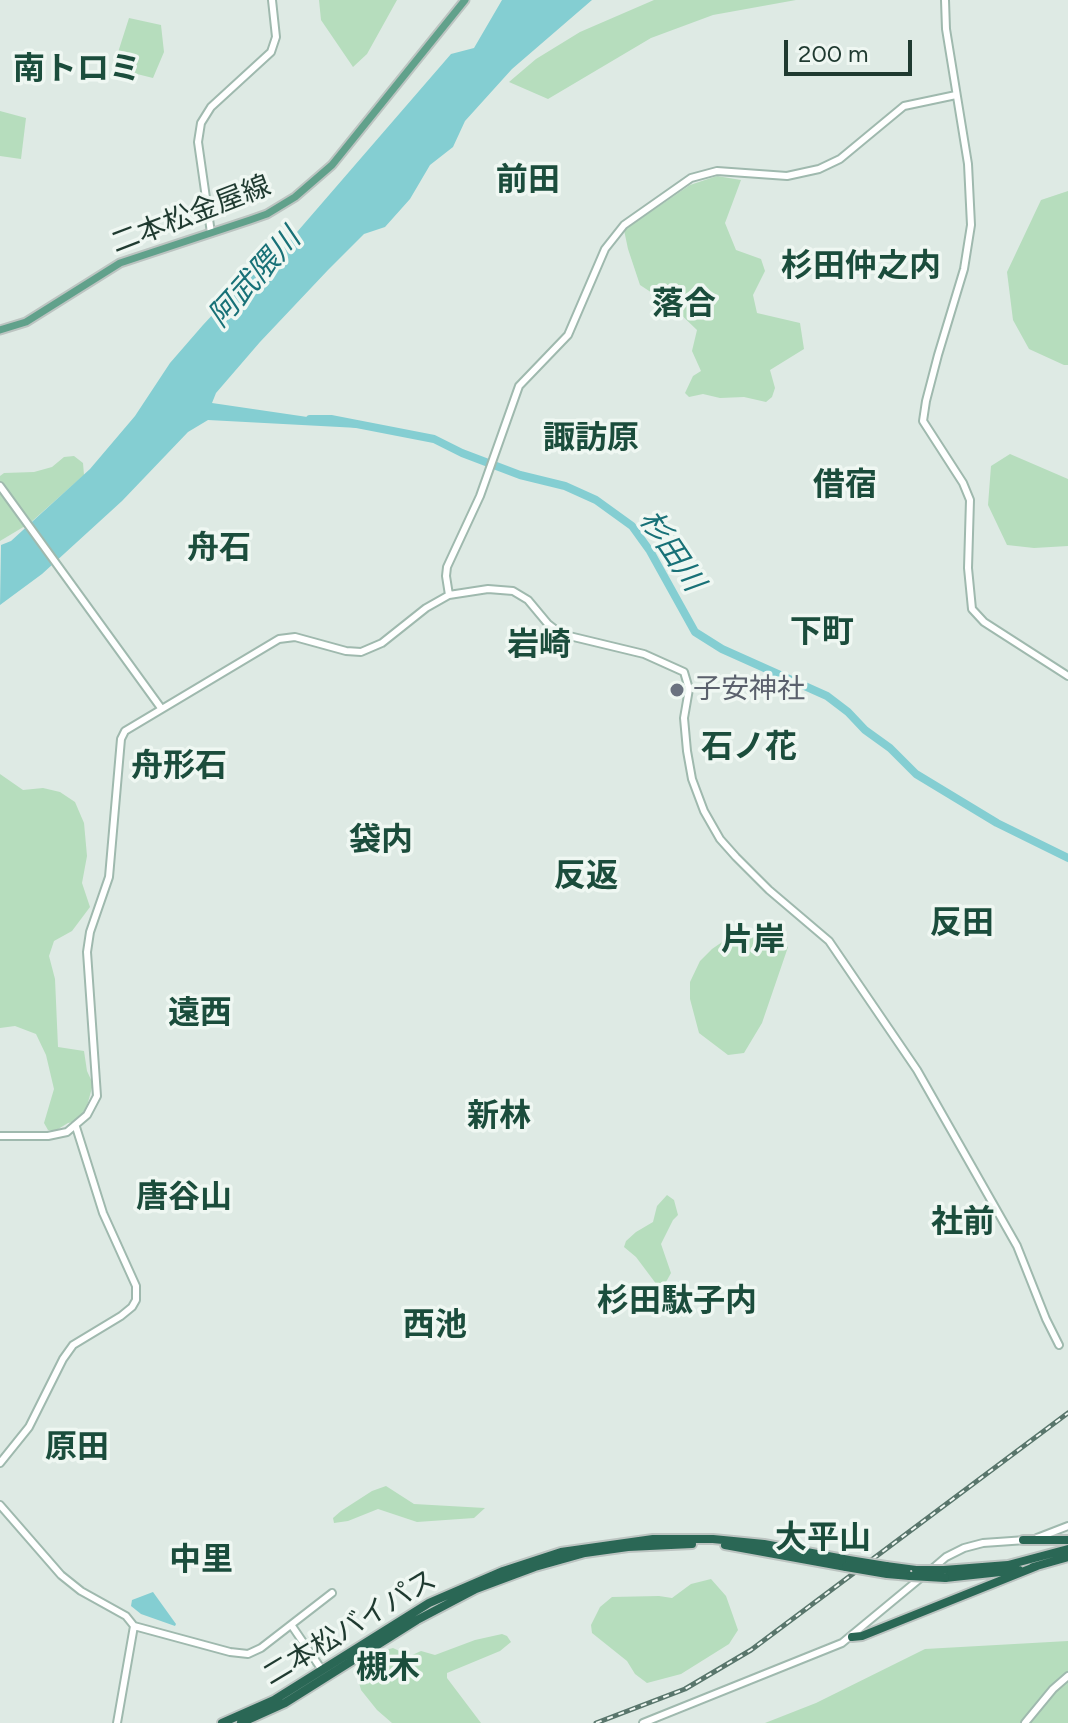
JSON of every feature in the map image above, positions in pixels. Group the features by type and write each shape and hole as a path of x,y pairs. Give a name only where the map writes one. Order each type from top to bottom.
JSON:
{"highway":[{"name":"二本松バイパス","path":"222,1723 274,1700 429,1603 503,1571 572,1550 653,1539 713,1539 764,1544 848,1563"},
{"path":"1023,1540 1068,1540"},
{"name":"二本松バイパス","path":"241,1723 305,1691 450,1601 561,1559 628,1547 696,1543 887,1570 944,1574 1037,1566 1068,1557"},
{"name":"二本松バイパス","path":"961,1573 1008,1565 1068,1549"},
{"path":"852,1637 862,1636 1037,1566"},
{"path":"961,1573 969,1593"}],"main road":[{"name":"二本松金屋線","path":"0,330 26,322 120,263 267,214 313,184 349,145 465,0"}],"street":[{"path":"211,233 198,142 201,123 211,107 271,52 276,37 272,0"},
{"path":"945,0 946,29 969,174 970,237 923,421 963,483 970,500 968,568 972,609 984,622 1068,676"},
{"path":"449,595 447,567 483,486 523,379 568,335 612,237 682,182 717,171 787,176 821,169 840,159 904,106 956,95"},
{"path":"0,486 161,708"},
{"path":"0,1136 58,1135 76,1127 97,1096 87,952 90,932 109,877 121,739 128,728 279,639 295,637 361,652 372,649 426,608 449,595 488,589 513,591 528,600 561,634 644,654 684,672 689,689 684,718 687,751 692,779 707,818 736,857 829,941 918,1072 1017,1246 1059,1345"},
{"path":"0,1463 37,1415 66,1354 78,1341 129,1310 136,1300 136,1286 103,1213 76,1127"},
{"path":"0,1505 61,1575 81,1591 126,1616 134,1626 242,1655 254,1653 332,1593"},
{"path":"643,1723 825,1651 852,1637 955,1552 983,1543 1023,1540 1055,1533 1068,1526"},
{"path":"117,1723 134,1626"},
{"path":"292,1626 322,1670"},
{"path":"1025,1723 1068,1676"}],"green space":[{"path":"319,0 397,0 367,54 353,67 321,20"},
{"path":"654,0 796,0 713,15 651,38 548,99 509,82 536,59 580,32"},
{"path":"129,18 161,25 164,52 153,78 113,68"},
{"path":"0,111 26,118 21,159 0,156"},
{"path":"717,176 741,180 725,223 736,250 761,259 765,271 753,295 757,313 800,323 804,349 770,370 775,388 766,402 703,394 689,397 685,393 693,376 701,371 692,351 697,330 672,306 640,285 628,249 624,230 690,185"},
{"path":"1068,191 1068,365 1064,365 1029,349 1013,320 1007,272 1041,200"},
{"path":"1010,454 1068,479 1068,546 1034,548 1007,545 988,505 991,466"},
{"path":"74,456 83,463 84,475 30,523 0,541 0,476 4,473 34,472 52,467 64,457"},
{"path":"0,774 23,790 43,788 60,792 75,802 84,823 87,856 82,883 90,907 72,931 54,941 49,956 55,979 58,1047 84,1051 93,1084 87,1106 78,1121 55,1131 48,1130 44,1123 54,1089 46,1055 36,1034 15,1026 0,1028"},
{"path":"745,936 779,941 788,947 762,1023 744,1053 728,1055 699,1033 690,999 690,982 700,961 712,949 725,940"},
{"path":"667,1195 674,1200 678,1215 661,1244 671,1273 666,1282 657,1285 636,1257 624,1247 636,1232 653,1222 657,1206"},
{"path":"386,1486 414,1504 485,1508 474,1518 417,1522 378,1509 334,1523 333,1518 341,1511 372,1491"},
{"path":"711,1579 726,1596 738,1630 729,1644 681,1674 647,1683 635,1674 627,1661 592,1633 591,1625 600,1607 612,1597 672,1598 691,1584"},
{"path":"502,1634 511,1642 500,1651 447,1673 447,1678 481,1723 392,1723 361,1690 356,1672 369,1658 382,1651 393,1648 410,1656 421,1651 435,1655"},
{"path":"1068,1641 1068,1723 765,1723 816,1703 925,1649"}],"water":[{"name":"阿武隈川","path":"502,0 592,0 512,69 465,121 453,147 430,165 410,199 385,227 364,234 328,270 260,342 216,393 212,403 396,430 208,420 188,432 122,501 42,574 0,605 1,545 11,541 90,469 135,416 170,363 203,325 243,282 278,254 451,54 474,48"},
{"path":"153,1592 175,1626 141,1614 131,1606 132,1600"}],"waterway":[{"name":"杉田川","path":"310,419 331,419 434,439 520,475 565,486 596,500 632,526 650,551 695,632 722,649 827,696 890,748 916,774 997,823 1068,858"}],"railway":[{"path":"596,1723 685,1689 751,1650 1068,1413"}],"place":[{"name":"子安神社","path":"677,690"}],"district":[{"name":"南トロミ","path":"77,70"},
{"name":"前田","path":"528,181"},
{"name":"杉田仲之内","path":"861,267"},
{"name":"落合","path":"684,305"},
{"name":"諏訪原","path":"591,439"},
{"name":"借宿","path":"845,486"},
{"name":"舟石","path":"219,549"},
{"name":"下町","path":"822,633"},
{"name":"岩崎","path":"539,646"},
{"name":"石ノ花","path":"749,748"},
{"name":"舟形石","path":"179,767"},
{"name":"袋内","path":"381,841"},
{"name":"反返","path":"586,877"},
{"name":"反田","path":"962,924"},
{"name":"片岸","path":"753,941"},
{"name":"遠西","path":"200,1014"},
{"name":"新林","path":"499,1117"},
{"name":"唐谷山","path":"184,1198"},
{"name":"社前","path":"963,1223"},
{"name":"杉田駄子内","path":"677,1302"},
{"name":"西池","path":"435,1326"},
{"name":"原田","path":"77,1448"},
{"name":"大平山","path":"823,1539"},
{"name":"中里","path":"201,1561"},
{"name":"槻木","path":"388,1669"}]}
